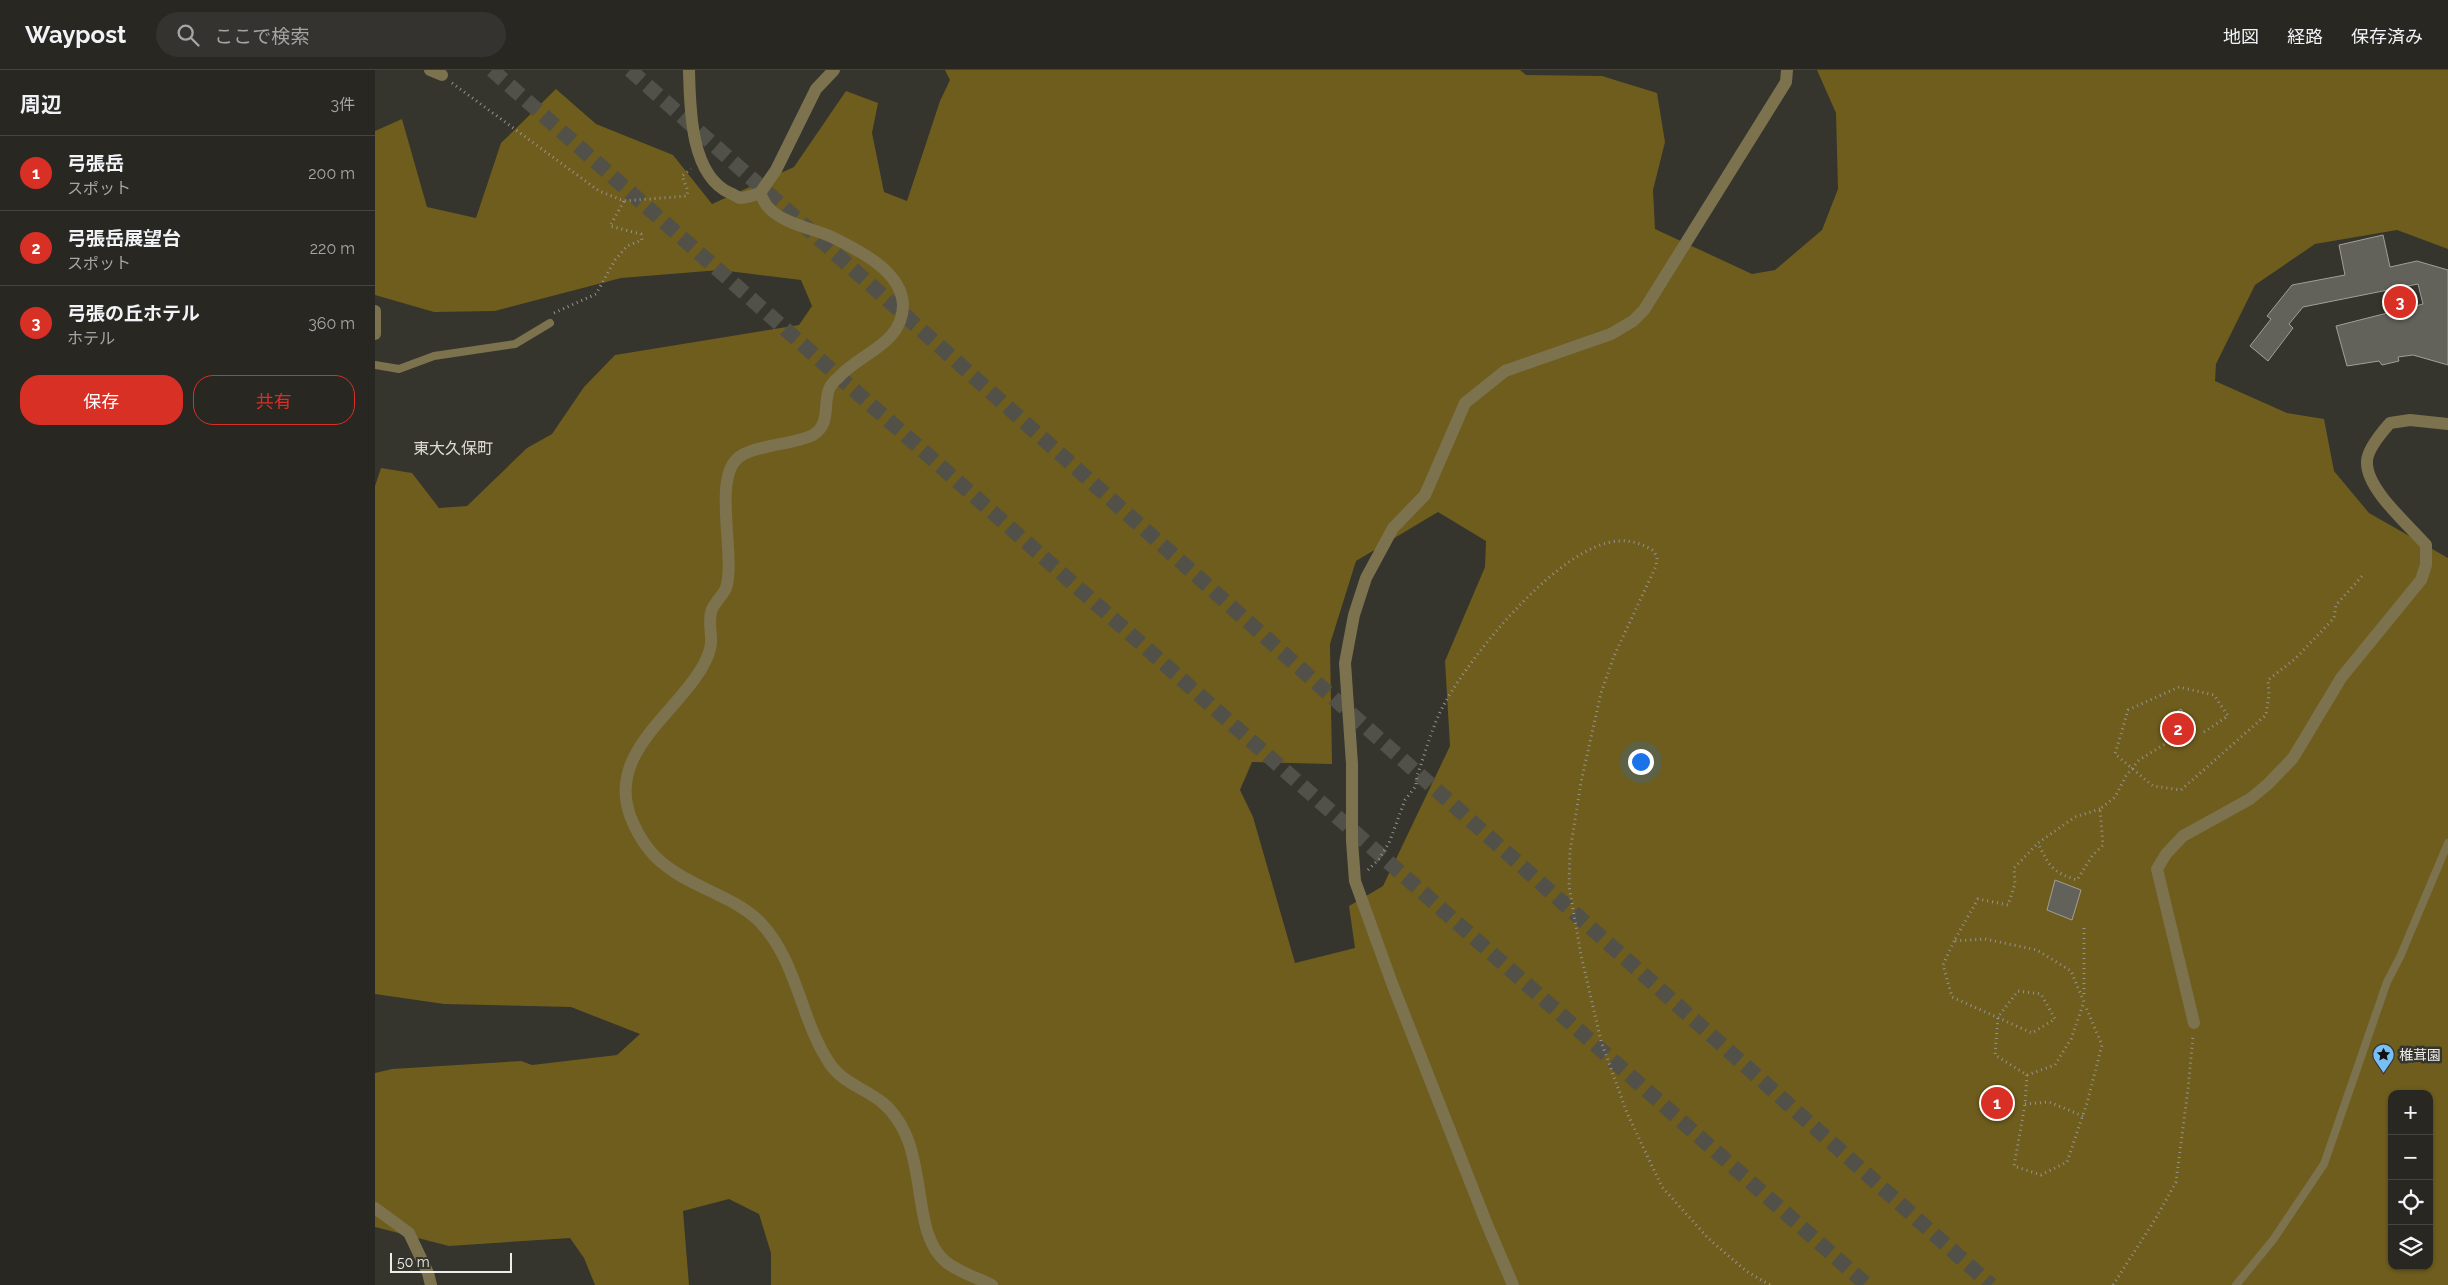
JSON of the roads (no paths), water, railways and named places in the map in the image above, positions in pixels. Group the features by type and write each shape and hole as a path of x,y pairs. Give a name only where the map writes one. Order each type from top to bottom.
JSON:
{"street":[{"path":"689,70 690,108 701,160 718,188 740,198 759,193 776,170 816,89 834,70"},
{"path":"1513,1285 1478,1204 1393,986 1355,881 1352,841 1353,764 1345,663 1354,615 1366,578 1393,528 1425,495 1465,403 1505,371 1611,334 1633,321 1644,310 1786,82 1787,70"},
{"path":"759,193 768,208 795,223 831,237 876,262 898,285 903,306 894,334 883,345 848,366 829,387 827,417 817,432 801,440 769,446 738,458 728,473 726,526 729,567 726,589 711,610 713,641 705,661 689,687 650,731 633,757 625,782 627,808 636,832 663,864 703,889 737,905 759,922 787,961 816,1041 832,1068 883,1104 904,1128 912,1148 927,1229 935,1250 947,1264 992,1285"},
{"path":"375,311 375,334"},
{"path":"2194,1023 2157,869 2166,854 2183,836 2250,799 2287,764 2341,678 2421,580 2426,565 2426,545 2382,497 2371,482 2366,462 2377,438 2390,423 2410,420 2448,424"},
{"path":"375,1208 409,1233 429,1273 431,1285"}],"lane":[{"path":"375,365 399,369 434,356 515,344 551,323"},
{"path":"2236,1285 2273,1240 2324,1164 2387,982 2400,957 2448,844"}],"tunnel":[{"path":"492,70 1867,1285"},
{"path":"630,70 1991,1285"}],"place":[{"name":"弓張の丘ホテル","path":"2400,302"},
{"name":"弓張岳展望台","path":"2178,729"},
{"name":"椎茸園","path":"2383,1074"},
{"name":"弓張岳","path":"1997,1103"}],"district":[{"name":"東大久保町","path":"453,448"}]}
